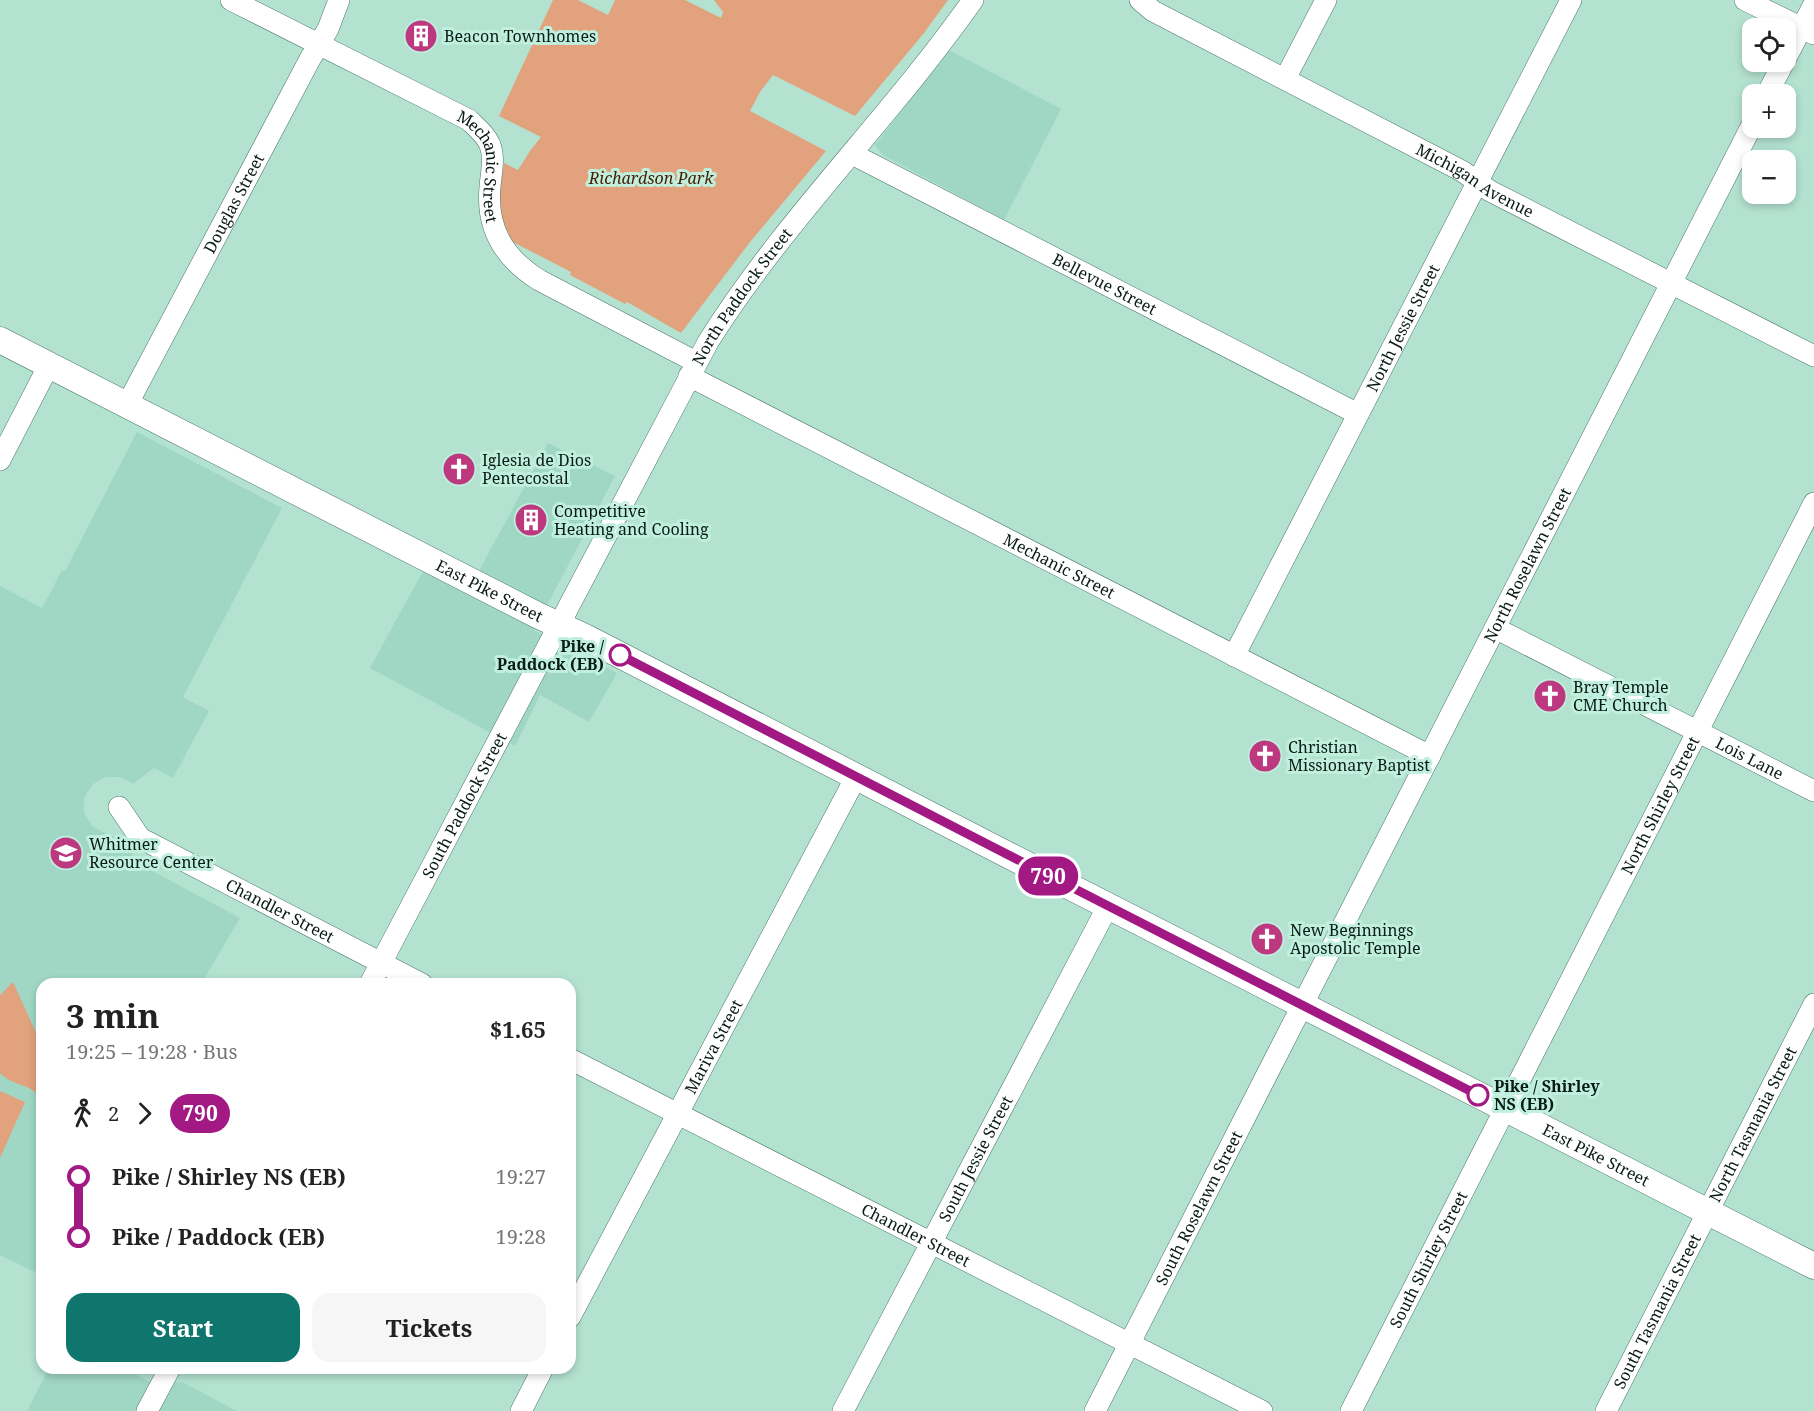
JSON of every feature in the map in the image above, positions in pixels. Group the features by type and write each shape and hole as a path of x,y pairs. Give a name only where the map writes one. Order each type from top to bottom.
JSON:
{"street":[{"name":"Mechanic Street","path":"231,0 469,120 483,134 490,146 492,156 489,203 492,221 503,247 516,263 539,280 693,369 1234,656 1430,756"},
{"name":"Douglas Street","path":"127,405 328,29 339,0"},
{"name":"North Paddock Street","path":"558,624 693,369 726,313 755,272 933,54 973,0"},
{"name":"Michigan Avenue","path":"1140,0 1153,11 1462,171 1490,191 1814,356"},
{"path":"1285,79 1326,0"},
{"name":"North Jessie Street","path":"1234,656 1570,0"},
{"path":"1745,0 1808,31"},
{"path":"1796,47 1808,31 1814,3"},
{"name":"North Roselawn Street","path":"1302,1005 1745,138"},
{"name":"Bellevue Street","path":"852,154 1358,414"},
{"name":"East Pike Street","path":"0,340 1814,1266"},
{"path":"0,460 49,365"},
{"name":"North Shirley Street","path":"1505,1109 1814,503"},
{"name":"South Paddock Street","path":"373,978 558,624"},
{"name":"Lois Lane","path":"1495,628 1814,791"},
{"name":"Mariva Street","path":"576,1306 856,777"},
{"name":"Chandler Street","path":"119,807 140,838 411,978"},
{"name":"South Jessie Street","path":"843,1411 1108,906"},
{"name":"North Tasmania Street","path":"1708,1212 1814,1004"},
{"name":"South Roselawn Street","path":"1095,1411 1302,1005"},
{"name":"Chandler Street","path":"576,1062 1262,1411"},
{"name":"South Shirley Street","path":"1351,1411 1505,1109"},
{"name":"South Tasmania Street","path":"1606,1411 1708,1212"},
{"path":"147,1411 167,1374"},
{"path":"520,1411 540,1374"}],"shaded area":[{"path":"949,50 1061,109 1004,220 883,155 875,145"},
{"name":"Whitmer Resource Center","path":"137,432 282,508 183,697 209,711 173,778 154,768 133,784 120,777 106,777 93,784 84,798 84,813 93,827 136,848 130,859 240,918 205,978 36,978 36,1273 0,1255 0,586 42,608 62,570 65,571"},
{"path":"548,443 615,476 534,630 617,673 589,722 540,695 515,746 370,668 435,549 479,571"},
{"path":"46,1374 136,1374 148,1381 184,1383 237,1411 27,1411"}],"green space":[{"name":"Richardson Park","path":"553,0 578,0 608,15 615,0 685,0 721,18 723,12 714,0 948,0 924,33 855,116 773,75 760,92 750,111 826,151 750,242 681,333 627,302 625,304 570,275 571,272 513,242 502,222 499,192 504,163 518,170 541,137 499,116"},
{"path":"13,982 36,1033 36,1093 0,1073 0,995"},
{"path":"0,1091 25,1102 0,1158"}],"bus line":[{"name":"790","path":"620,655 1478,1095"}],"place":[{"name":"Beacon Townhomes","path":"421,36"},
{"name":"Iglesia de Dios Pentecostal","path":"459,469"},
{"name":"Competitive Heating and Cooling","path":"531,520"},
{"name":"Pike / Paddock (EB)","path":"620,655"},
{"name":"Bray Temple CME Church","path":"1550,696"},
{"name":"Christian Missionary Baptist","path":"1265,756"},
{"name":"Whitmer Resource Center","path":"66,853"},
{"name":"New Beginnings Apostolic Temple","path":"1267,939"},
{"name":"Pike / Shirley NS (EB)","path":"1478,1095"}]}
